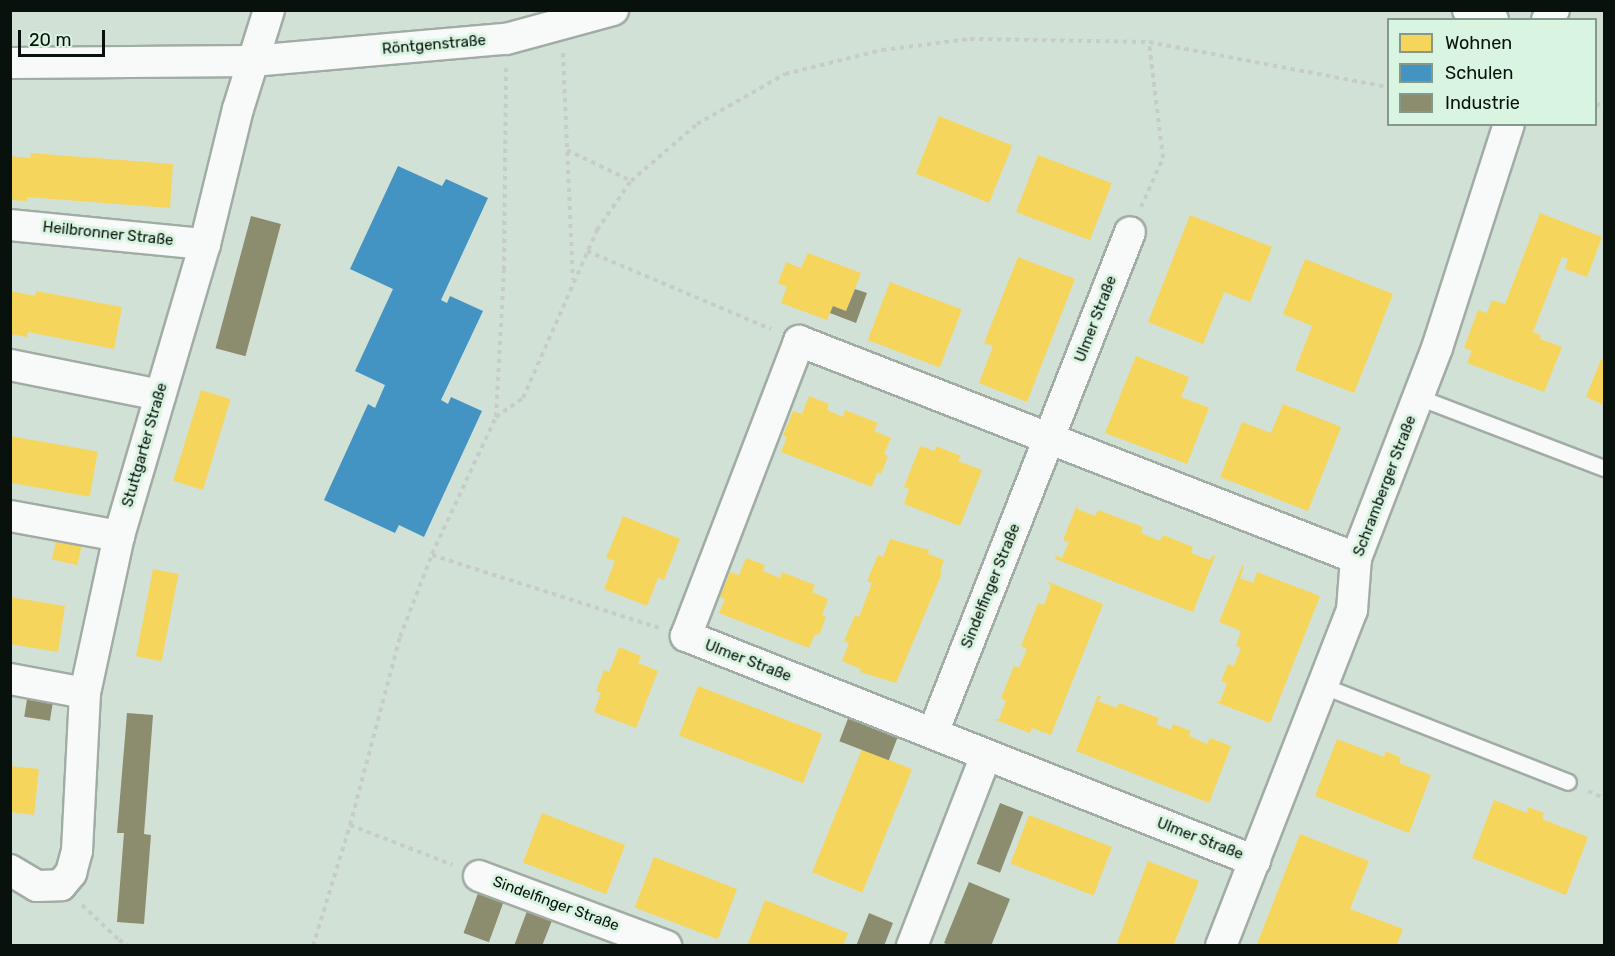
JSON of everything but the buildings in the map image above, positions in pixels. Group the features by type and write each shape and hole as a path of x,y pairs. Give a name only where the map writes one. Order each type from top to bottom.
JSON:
{"street":[{"name":"Stuttgarter Straße","path":"61,885 71,873 77,851 85,693 119,536 205,244 252,61 269,10"},
{"name":"Röntgenstraße","path":"10,63 252,61 506,39 613,10"},
{"path":"1468,10 1488,18"},
{"name":"Schramberger Straße","path":"1221,945 1352,610 1356,558 1437,348 1508,126"},
{"name":"Heilbronner Straße","path":"10,225 205,244"},
{"name":"Ulmer Straße","path":"1049,439 1130,232"},
{"path":"799,341 1356,558"},
{"name":"Ulmer Straße","path":"799,341 686,636 1255,861"},
{"path":"10,366 160,395"},
{"name":"Sindelfinger Straße","path":"933,733 1049,439"},
{"path":"10,516 119,536"},
{"path":"10,679 85,693"},
{"path":"912,945 986,755"},
{"path":"10,870 37,886 61,885"},
{"name":"Sindelfinger Straße","path":"479,876 666,945"}],"lane":[{"path":"1418,397 1605,468"},
{"path":"1321,685 1568,782"}],"path":[{"path":"496,417 523,398 597,230 631,181 697,124 785,74 882,50 970,39 1149,42 1387,87"},
{"path":"1130,232 1163,158 1149,42"},
{"path":"563,50 573,282"},
{"path":"313,945 350,825 400,637 432,555 496,417 504,270 506,63"},
{"path":"567,150 631,181"},
{"path":"587,251 799,341"},
{"path":"432,555 686,636"},
{"path":"350,825 479,876"},
{"path":"61,885 119,940 129,945"}]}
